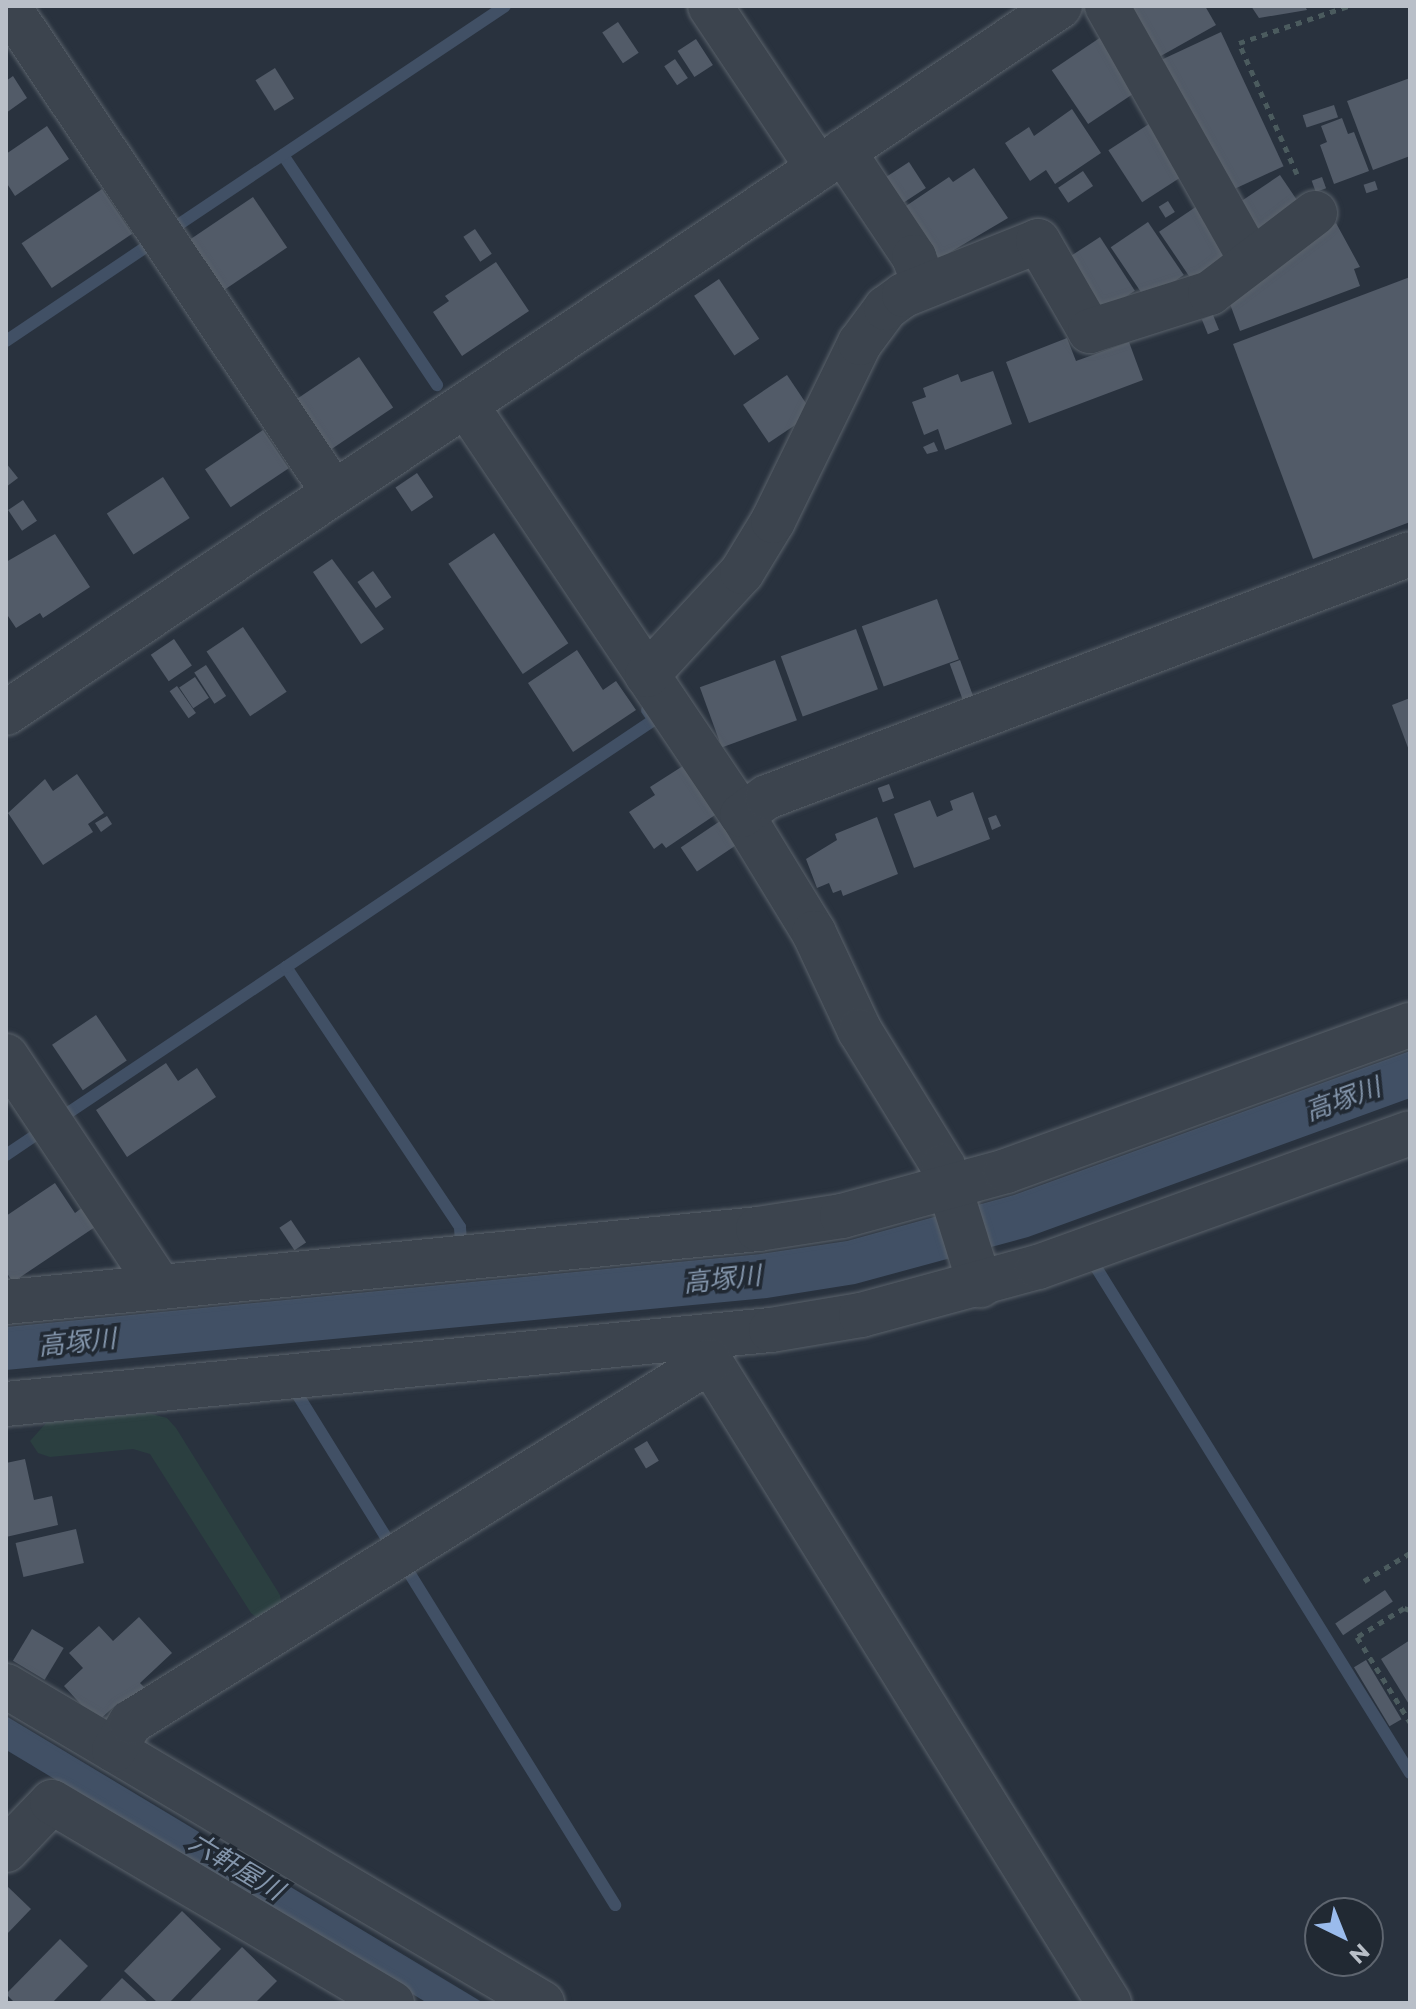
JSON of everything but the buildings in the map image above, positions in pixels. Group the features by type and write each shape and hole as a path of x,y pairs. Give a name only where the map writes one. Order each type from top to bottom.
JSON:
{"street":[{"path":"710,6 830,160 914,257 924,284"},
{"path":"6,713 1060,6"},
{"path":"1107,6 1251,261"},
{"path":"16,15 334,493"},
{"path":"647,675 742,572 773,521 872,325 924,284 1038,241 1090,331 1210,293 1315,213"},
{"path":"466,405 742,815 814,933 860,1031 943,1166 977,1276"},
{"path":"742,815 767,797 1410,554"},
{"path":"6,1302 758,1229 952,1194 1410,1025"},
{"path":"6,1056 160,1287"},
{"path":"6,1404 709,1348 861,1315 1410,1133"},
{"path":"114,1750 131,1722 709,1348"},
{"path":"709,1348 1109,2003"},
{"path":"6,1686 542,2003"},
{"path":"6,1850 52,1802 392,2003"}],"path":[{"path":"1315,213 1239,43 1348,6"},
{"path":"1364,1581 1410,1553"},
{"path":"1410,1610 1404,1608 1357,1637 1410,1722"}],"green space":[{"path":"148,1413 167,1418 176,1428 280,1595 282,1608 261,1621 251,1613 150,1454 133,1449 50,1457 38,1453 30,1441 47,1422"}],"water":[{"name":"高塚川","path":"1410,1051 1410,1098 1028,1237 855,1284 767,1298 6,1370 6,1327 761,1254 847,1241 1014,1195"},
{"name":"六軒屋川","path":"6,1716 484,2003 427,2003 6,1750"}],"waterway":[{"path":"175,227 505,6"},
{"path":"283,155 437,385"},
{"path":"6,341 149,245"},
{"path":"461,1242 460,1227 286,967 654,720 647,710"},
{"path":"65,1115 286,967"},
{"path":"6,1155 39,1133"},
{"path":"1094,1264 1410,1773"},
{"path":"296,1392 391,1545"},
{"path":"405,1566 615,1905"}]}
